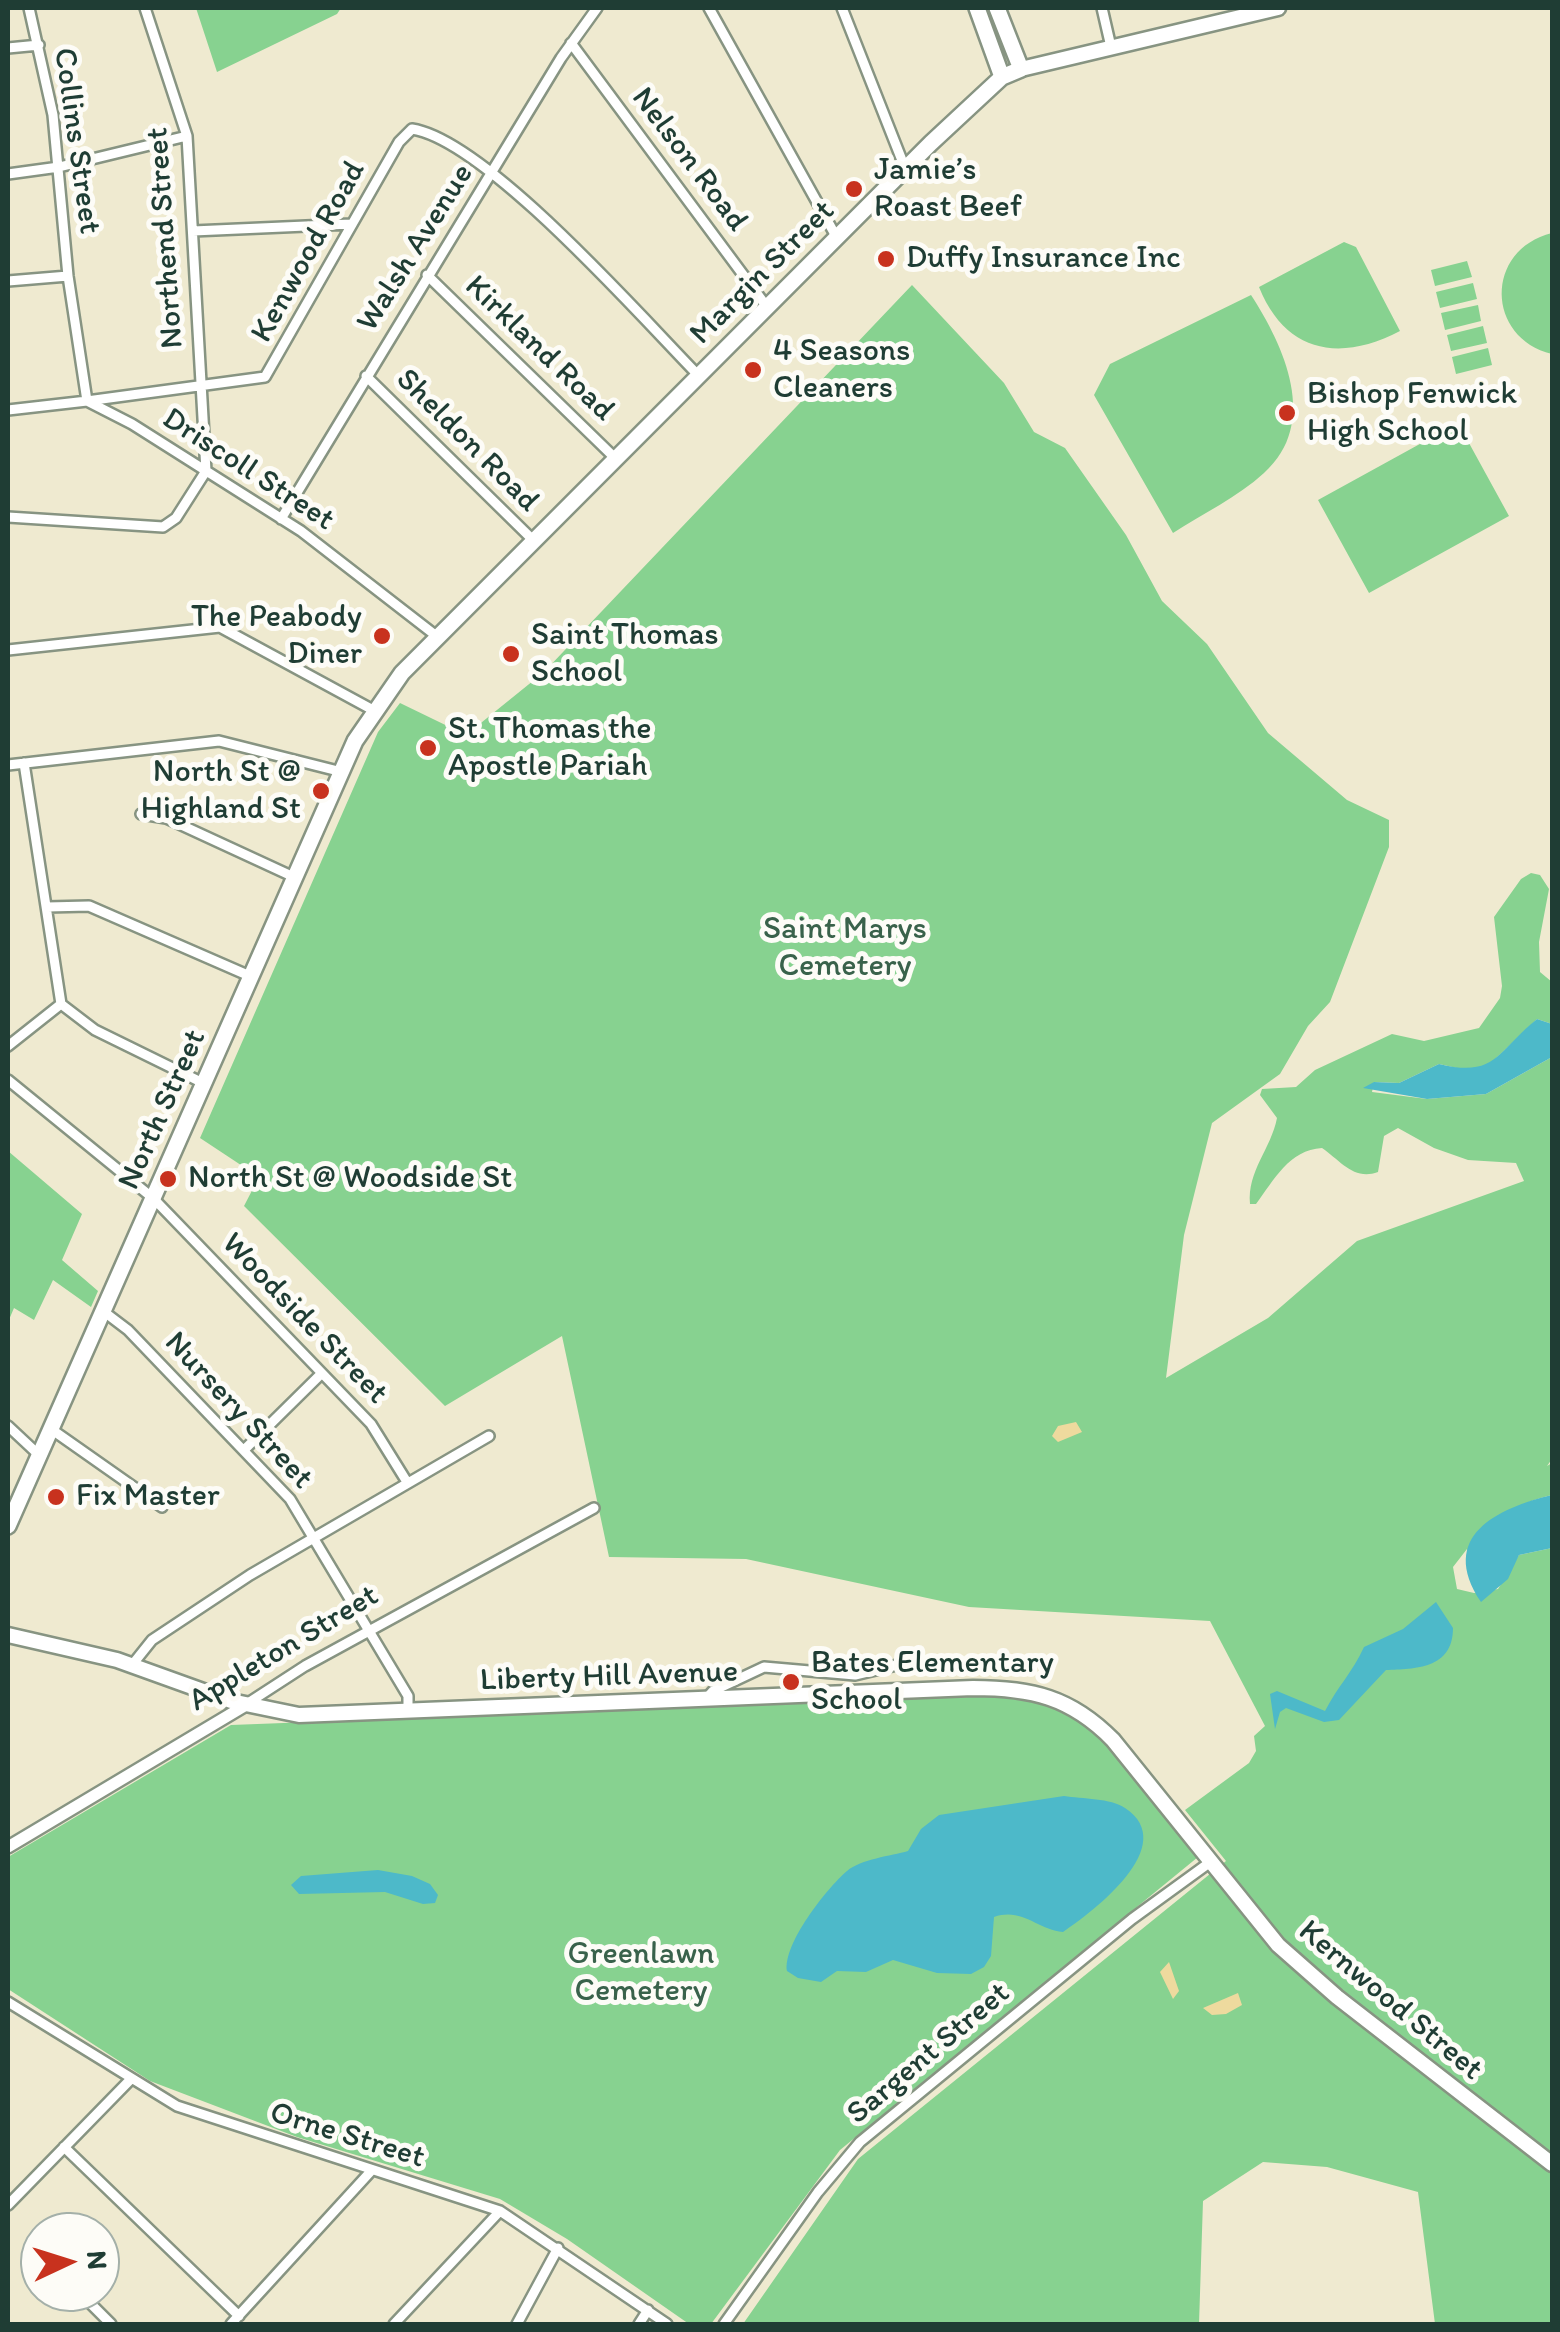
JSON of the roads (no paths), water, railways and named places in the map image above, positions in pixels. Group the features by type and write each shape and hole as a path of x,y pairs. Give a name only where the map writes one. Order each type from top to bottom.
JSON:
{"highway":[{"path":"977,8 1002,77"},
{"path":"997,8 1020,69"},
{"name":"Margin Street","path":"371,713 402,673 905,169 1002,77 1020,69"},
{"name":"North Street","path":"8,1526 371,713"}],"main road":[{"name":"Margin Street","path":"1020,69 1224,14 1278,8"},
{"name":"Liberty Hill Avenue","path":"8,1635 132,1665 246,1705 298,1715 704,1702 973,1688 1038,1691 1094,1721 1209,1862"},
{"name":"Kernwood Street","path":"1209,1862 1278,1945 1337,1998 1552,2164"}],"street":[{"name":"Collins Street","path":"29,8 59,167 68,276 87,401"},
{"name":"Northend Street","path":"146,8 187,136 206,471"},
{"name":"Walsh Avenue","path":"281,519 571,43 598,8"},
{"path":"709,8 837,238"},
{"path":"842,8 905,169"},
{"path":"1102,8 1111,47"},
{"name":"Nelson Road","path":"571,43 767,307"},
{"path":"8,48 39,45"},
{"name":"Kenwood Road","path":"87,401 203,388 266,376 399,142 412,129 431,134 493,172"},
{"path":"8,174 59,167 187,136"},
{"path":"493,172 698,376"},
{"path":"193,231 351,224"},
{"path":"8,281 68,276"},
{"name":"Kirkland Road","path":"427,276 616,459"},
{"name":"Sheldon Road","path":"366,376 534,541"},
{"path":"8,410 87,401"},
{"name":"Driscoll Street","path":"87,401 281,519 439,638"},
{"path":"8,516 163,527 176,518 206,471"},
{"path":"8,650 220,628 371,713"},
{"path":"8,765 219,741 342,772"},
{"path":"24,763 60,1004 95,1030 205,1084"},
{"path":"141,814 166,818 296,878"},
{"path":"47,907 68,903 90,906 252,978"},
{"path":"8,1046 60,1004"},
{"name":"Woodside Street","path":"8,1080 154,1198 381,1435 407,1482"},
{"name":"Nursery Street","path":"104,1311 128,1330 290,1499 408,1696 408,1712"},
{"path":"244,1449 321,1374"},
{"path":"8,1426 39,1455"},
{"path":"51,1429 162,1507"},
{"path":"132,1665 152,1640 311,1536 490,1436"},
{"name":"Appleton Street","path":"8,1847 370,1629 594,1508"},
{"path":"704,1702 713,1691 764,1667 855,1675 902,1664"},
{"name":"Sargent Street","path":"724,2324 818,2192 860,2142 1132,1919 1209,1862"},
{"name":"Orne Street","path":"8,2002 129,2080 219,2123 500,2211 667,2324"},
{"path":"8,2204 129,2080"},
{"path":"64,2147 238,2316"},
{"path":"230,2324 372,2170"},
{"path":"394,2324 500,2211"},
{"path":"517,2324 558,2248"},
{"path":"639,2324 648,2310"}],"water":[{"path":"1537,1019 1552,1024 1552,1057 1486,1094 1427,1099 1363,1088 1374,1082 1399,1083 1439,1064 1473,1068 1484,1065"},
{"path":"1552,1495 1552,1548 1519,1555 1508,1579 1481,1602 1469,1579 1466,1559 1470,1543 1494,1517"},
{"path":"1436,1602 1453,1628 1447,1652 1439,1659 1420,1667 1386,1670 1339,1720 1324,1722 1286,1708 1280,1712 1275,1729 1270,1694 1277,1691 1325,1711 1364,1647 1403,1629"},
{"path":"1064,1796 1125,1808 1140,1823 1143,1840 1127,1876 1094,1909 1063,1932 1013,1915 994,1917 991,1956 984,1967 971,1974 937,1973 893,1960 866,1972 837,1971 821,1982 798,1978 787,1971 799,1932 828,1890 853,1867 908,1851 921,1829 939,1815"},
{"path":"378,1870 412,1876 430,1884 438,1895 435,1903 423,1904 385,1892 299,1894 291,1885 301,1876"}],"place":[{"name":"Jamie’s Roast Beef","path":"854,189"},
{"name":"Duffy Insurance Inc","path":"886,259"},
{"name":"4 Seasons Cleaners","path":"753,370"},
{"name":"Bishop Fenwick High School","path":"1287,413"},
{"name":"The Peabody Diner","path":"382,636"},
{"name":"Saint Thomas School","path":"511,654"},
{"name":"St. Thomas the Apostle Pariah","path":"428,748"},
{"name":"North St @ Highland St","path":"321,791"},
{"name":"North St @ Woodside St","path":"168,1179"},
{"name":"Fix Master","path":"56,1497"},
{"name":"Bates Elementary School","path":"791,1682"}],"park label":[{"name":"Saint Marys Cemetery","path":"845,948"},
{"name":"Greenlawn Cemetery","path":"641,1974"}]}
